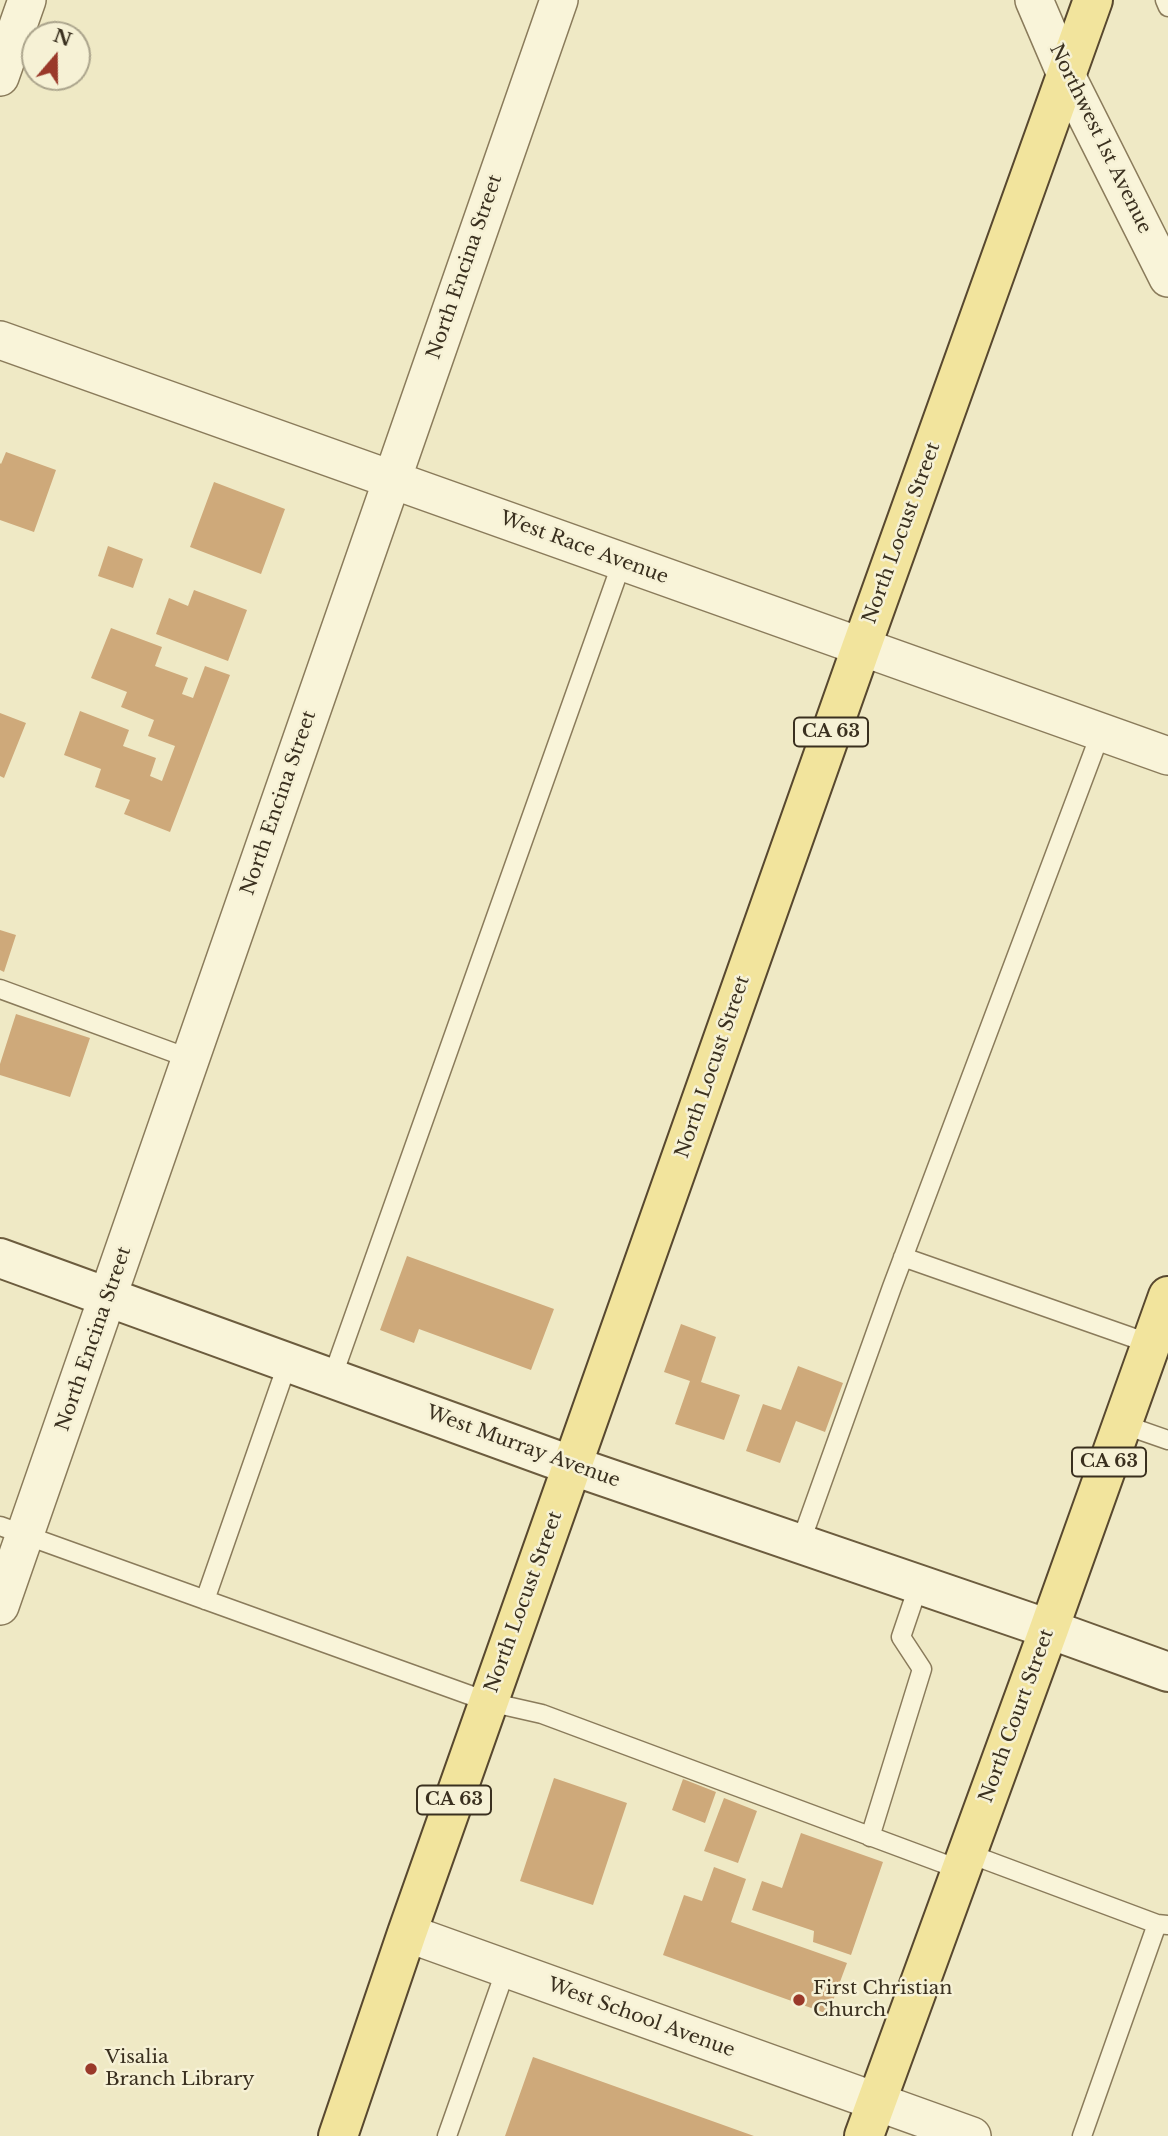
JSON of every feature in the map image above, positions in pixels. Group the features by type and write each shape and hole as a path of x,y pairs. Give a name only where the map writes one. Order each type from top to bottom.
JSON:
{"main road":[{"name":"North Locust Street","path":"338,2136 407,1933 861,648 1093,0"},
{"name":"West Murray Avenue","path":"0,1258 573,1466 1168,1672"},
{"name":"North Court Street","path":"870,2119 1162,1316"}],"street":[{"path":"0,77 27,0"},
{"name":"North Encina Street","path":"0,1606 13,1531 109,1297 559,0"},
{"name":"Northwest 1st Avenue","path":"1034,0 1066,77 1168,278"},
{"name":"West Race Avenue","path":"0,340 1168,756"},
{"name":"West School Avenue","path":"407,1933 506,1969 870,2119 972,2136"}],"lane":[{"path":"1165,0 1168,7"},
{"path":"332,1378 622,562"},
{"path":"800,1544 903,1257 1101,732"},
{"path":"0,989 191,1059"},
{"path":"903,1257 1162,1316"},
{"path":"205,1600 288,1362"},
{"path":"1122,1424 1168,1440"},
{"path":"13,1531 489,1702 542,1714 870,1837 964,1862 1163,1924 1082,2136"},
{"path":"870,1837 922,1669 901,1637 919,1584"},
{"path":"447,2136 506,1969"}],"building":[{"path":"6,452 56,470 34,532 0,520 0,463"},
{"path":"214,482 285,509 261,574 190,547"},
{"path":"108,546 143,559 133,588 98,576"},
{"path":"194,590 247,610 228,661 156,634 169,598 188,606"},
{"path":"111,628 162,647 155,666 188,678 182,694 193,698 205,666 230,675 170,832 124,814 130,800 95,787 101,769 64,755 80,711 129,730 123,746 156,758 150,776 162,781 175,746 148,736 154,720 121,707 127,692 91,678"},
{"path":"0,713 26,723 4,778 0,776"},
{"path":"0,930 16,935 4,972 0,970"},
{"path":"16,1014 90,1038 70,1097 0,1075 0,1064"},
{"path":"407,1256 554,1309 531,1370 419,1329 414,1343 380,1330"},
{"path":"681,1324 716,1337 701,1382 740,1395 724,1440 675,1424 690,1381 664,1372"},
{"path":"798,1366 843,1383 825,1432 796,1421 780,1463 746,1451 763,1404 781,1410"},
{"path":"554,1778 627,1803 593,1905 520,1881"},
{"path":"683,1779 716,1792 705,1823 672,1810"},
{"path":"724,1798 757,1811 738,1863 704,1851"},
{"path":"801,1833 883,1862 851,1955 813,1942 814,1931 752,1910 762,1881 782,1888"},
{"path":"714,1867 746,1879 731,1922 847,1963 828,2014 663,1955 684,1895 702,1901"},
{"path":"533,2057 754,2136 505,2136"}],"place":[{"name":"First Christian Church","path":"799,2000"},
{"name":"Visalia Branch Library","path":"91,2069"}]}
